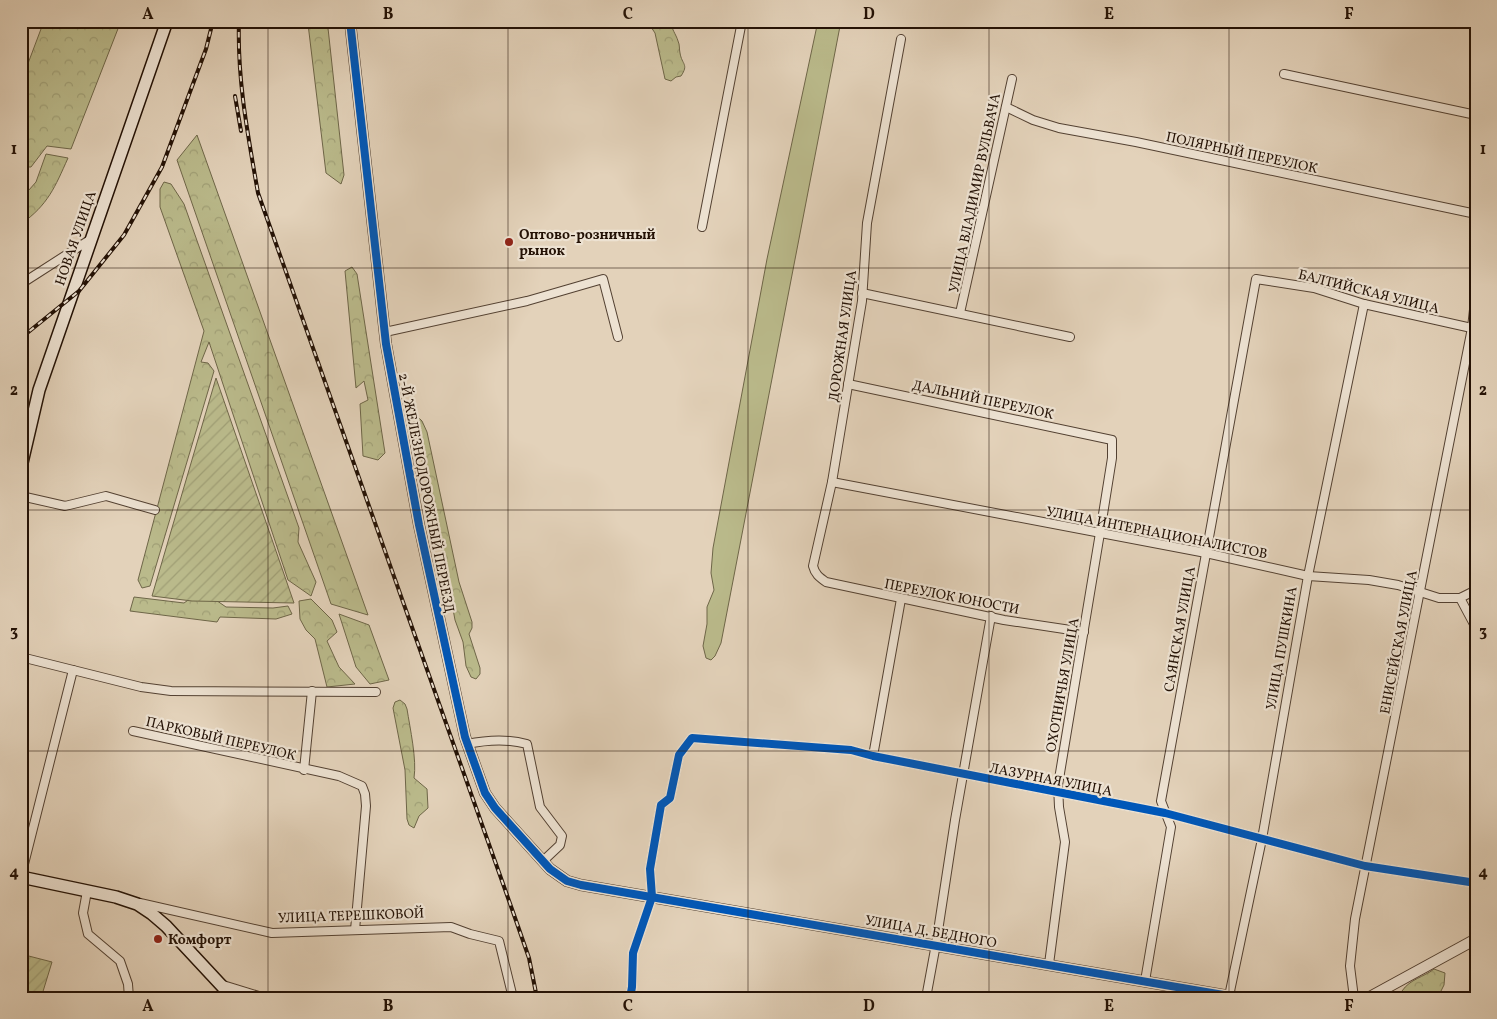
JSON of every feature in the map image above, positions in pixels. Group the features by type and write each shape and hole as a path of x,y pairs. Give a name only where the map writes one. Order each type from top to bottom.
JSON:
{"main road":[{"name":"НОВАЯ УЛИЦА","path":"21,467 39,390 167,21"},
{"name":"УЛИЦА ТЕРЕШКОВОЙ","path":"21,876 116,897 136,904 166,926 233,998"}],"street":[{"name":"2-Й ЖЕЛЕЗНОДОРОЖНЫЙ ПЕРЕЕЗД","path":"350,21 384,332 419,525 467,744 474,766 489,800 550,869 567,881 617,890"},
{"path":"702,226 742,21"},
{"name":"ДОРОЖНАЯ УЛИЦА","path":"817,576 813,566 832,482 862,293 868,223 901,39"},
{"path":"1284,74 1476,114"},
{"name":"УЛИЦА ВЛАДИМИР ВУЛЬВАЧА","path":"960,313 1012,79"},
{"name":"ПОЛЯРНЫЙ ПЕРЕУЛОК","path":"1006,107 1032,120 1059,128 1136,142 1476,214"},
{"path":"21,284 90,239"},
{"path":"384,332 527,300 603,279 618,337"},
{"name":"БАЛТИЙСКАЯ УЛИЦА","path":"1256,279 1314,288 1364,304 1474,329"},
{"name":"САЯНСКАЯ УЛИЦА","path":"1145,981 1171,826 1161,801 1256,279"},
{"name":"ЕНИСЕЙСКАЯ УЛИЦА","path":"1354,998 1350,966 1351,945 1365,866 1474,329 1476,291"},
{"path":"862,293 1070,338"},
{"name":"УЛИЦА ПУШКИНА","path":"1229,997 1262,839 1308,576 1364,304"},
{"name":"ДАЛЬНИЙ ПЕРЕУЛОК","path":"848,384 1112,440"},
{"name":"ОХОТНИЧЬЯ УЛИЦА","path":"1049,964 1065,842 1059,807 1058,785 1112,458 1112,440"},
{"name":"УЛИЦА ИНТЕРНАЦИОНАЛИСТОВ","path":"832,482 1100,532 1308,576 1369,580 1398,585 1439,598 1460,598 1476,590"},
{"path":"21,496 65,506 106,496 155,510"},
{"name":"ПЕРЕУЛОК ЮНОСТИ","path":"817,576 826,582 901,599 1004,620 1084,632"},
{"path":"1460,598 1476,628"},
{"path":"873,756 901,599"},
{"path":"926,998 991,616"},
{"path":"21,657 141,687 171,691 376,692"},
{"path":"21,876 73,670"},
{"name":"ПАРКОВЫЙ ПЕРЕУЛОК","path":"304,770 312,692"},
{"name":"ПАРКОВЫЙ ПЕРЕУЛОК","path":"133,731 304,770 339,776 362,786 365,794 363,854 355,930"},
{"name":"ЛАЗУРНАЯ УЛИЦА","path":"652,897 650,869 661,806 670,798 679,755 692,738 851,750 873,756 1165,813 1365,866 1476,883"},
{"path":"467,744 477,742 517,742 528,744 540,807 562,836 560,845 543,861"},
{"name":"УЛИЦА Д. БЕДНОГО","path":"617,890 1241,998"},
{"path":"87,891 83,913 88,934 120,961 128,984 130,998"},
{"name":"УЛИЦА ТЕРЕШКОВОЙ","path":"116,897 272,933 452,927 470,934 499,941 513,998"},
{"path":"630,998 633,953 652,897"},
{"path":"1368,998 1476,939"},
{"name":"УЛИЦА ТЕРЕШКОВОЙ","path":"221,984 265,998"}],"green space":[{"path":"44,21 121,21 71,149 47,146 31,167 21,167 21,82"},
{"path":"322,21 328,28 344,175 341,184 326,173 308,24"},
{"path":"643,21 671,21 685,67 681,76 671,81 665,79 655,33"},
{"path":"818,21 841,21 721,643 711,660 706,658 703,646 707,624 707,607 714,590 711,573 713,548 767,259"},
{"path":"197,135 368,615 331,604 177,160"},
{"path":"46,154 68,158 50,195 38,210 21,224 21,199 36,182"},
{"path":"164,182 171,184 184,204 299,528 298,542 316,582 311,596 288,580 209,342 201,362 208,363 214,371 150,586 142,588 138,580 204,331 160,207 160,189"},
{"path":"352,267 357,274 385,453 378,460 363,456 360,404 368,400 364,381 356,388 345,271"},
{"path":"216,378 294,603 192,601 152,596"},
{"path":"418,417 427,432 459,582 472,622 469,634 480,668 480,674 476,679 471,677 466,666 463,642 455,620 437,523 414,427 414,421"},
{"path":"194,596 210,596 226,607 273,608 288,606 292,614 276,619 220,617 217,622 130,611 134,597 184,603"},
{"path":"311,599 332,620 337,632 327,641 339,667 355,684 327,687 315,639 306,630 300,619 299,601"},
{"path":"339,614 369,625 389,680 370,684 356,667"},
{"path":"400,700 407,709 414,753 414,778 427,789 428,808 419,816 414,828 409,825 407,819 405,770 393,708 395,702"},
{"path":"21,954 52,962 41,998 21,998"},
{"path":"1434,969 1445,973 1444,985 1438,997 1405,998 1402,991 1405,987"}],"railway":[{"path":"21,338 79,291 124,235 162,167 206,49 213,21"},
{"path":"239,21 241,86 258,193 529,958 537,998"},
{"path":"235,96 241,131"}],"cycle path":[{"path":"350,21 386,344 419,525 465,737 485,793 495,808 550,869 567,881 581,885 1241,998"},
{"path":"630,998 633,953 652,897 650,869 661,805 670,798 679,755 692,738 851,750 873,756 1165,813 1365,866 1476,883"}],"place":[{"name":"Оптово-розничный рынок","path":"509,242"},
{"name":"Комфорт","path":"158,939"}]}
